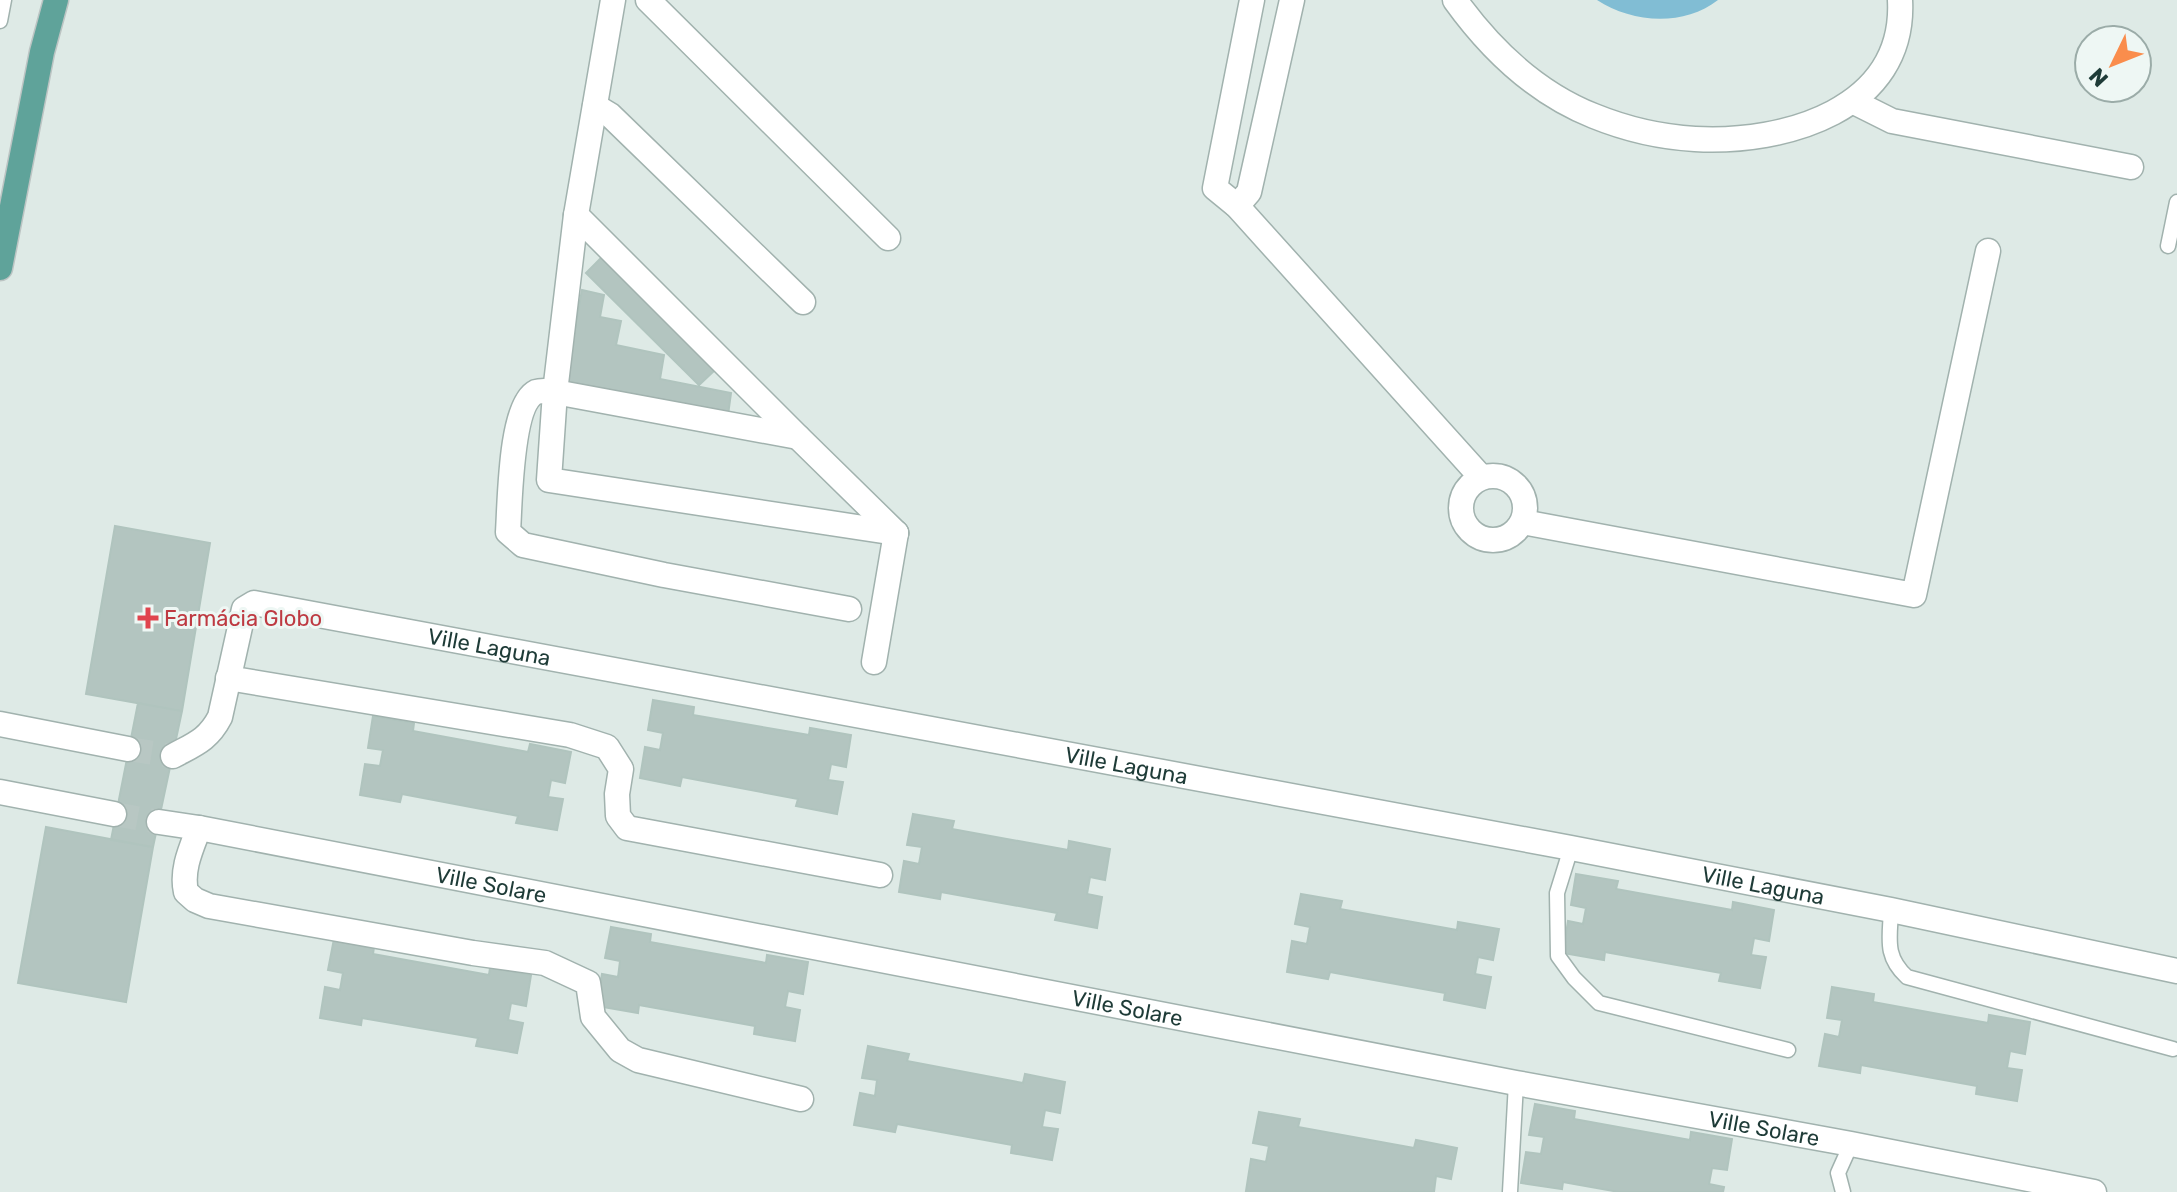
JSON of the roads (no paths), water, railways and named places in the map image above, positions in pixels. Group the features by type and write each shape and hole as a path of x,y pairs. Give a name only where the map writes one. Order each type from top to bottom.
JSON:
{"main road":[{"path":"0,268 42,52 56,0"}],"street":[{"path":"613,0 576,215 555,392 549,480 896,533"},
{"path":"648,0 888,238"},
{"path":"1252,0 1215,188 1237,206 1481,477"},
{"path":"1237,206 1249,192 1292,0"},
{"path":"1455,0 1499,54 1558,98 1626,128 1696,139 1731,139 1766,134 1801,125 1854,102 1876,80 1892,53 1898,33 1900,0"},
{"path":"1237,77 1273,85"},
{"path":"1854,102 1892,121 2131,167"},
{"path":"595,106 610,115 803,302"},
{"path":"576,215 896,533"},
{"path":"1523,522 1914,595 1988,251"},
{"path":"798,437 539,391 528,398 515,433 508,532 523,545 849,609"},
{"path":"1494,475 1506,478 1517,485 1524,496 1526,509 1523,522 1516,532 1505,539 1493,541 1480,538 1470,531 1463,520 1460,507 1463,495 1481,477 1494,475"},
{"path":"874,662 896,533"},
{"name":"Ville Laguna","path":"173,756 202,740 220,717 244,609 254,603 1571,848 1891,910 2177,971"},
{"path":"228,678 570,735 607,747 621,769 618,816 627,828 880,875"},
{"path":"0,724 128,749"},
{"path":"0,792 114,814"},
{"name":"Ville Solare","path":"159,822 2094,1192"},
{"path":"199,828 187,858 184,882 186,892 195,900 225,909 545,963 588,983 593,1017 620,1050 638,1060 801,1099"}],"lane":[{"path":"0,21 4,0"},
{"path":"2168,246 2177,202"},
{"path":"1571,848 1557,893 1558,956 1574,978 1599,1003 1788,1050"},
{"path":"1891,910 1890,954 1896,967 1907,977 2173,1049"},
{"path":"1510,1192 1516,1083"},
{"path":"1843,1192 1838,1173 1851,1144"}],"water":[{"path":"1597,0 1718,0 1689,15 1658,19 1626,14"}],"tunnel":[{"path":"128,749 173,756"},
{"path":"114,814 159,822"}],"place":[{"name":"Farmácia Globo","path":"148,618"}]}
